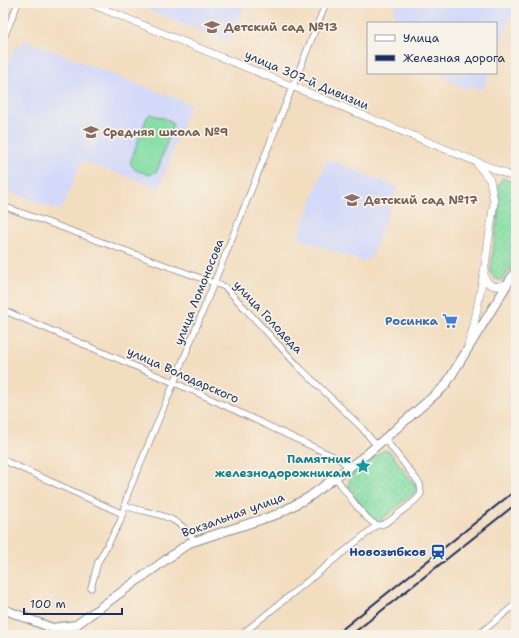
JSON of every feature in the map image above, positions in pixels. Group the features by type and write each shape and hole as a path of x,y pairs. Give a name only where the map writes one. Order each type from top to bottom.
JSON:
{"main road":[{"name":"Вокзальная улица","path":"76,625 177,550 194,540 278,514 309,497 377,446 445,386 516,270"},
{"path":"3,609 43,626 59,628 76,625"}],"street":[{"path":"3,40 18,3"},
{"name":"улица 307-й Дивизии","path":"89,3 516,178"},
{"name":"улица Ломоносова","path":"91,588 98,562 115,534 123,514 128,493 215,282 326,3"},
{"path":"462,359 473,330 484,272 493,212 494,194 488,175 478,165 470,160"},
{"name":"улица Голодеда","path":"3,206 215,282 229,290 295,362 361,427 377,446"},
{"path":"484,272 486,281 491,285 499,287 508,283"},
{"name":"улица Володарского","path":"3,310 174,383 335,457 349,468"},
{"path":"241,635 377,525 385,524 390,521 421,494 420,484 385,439"},
{"path":"3,460 123,514"},
{"path":"336,478 369,521 377,525"},
{"path":"125,506 178,521 188,531 194,540"},
{"path":"478,635 516,604"},
{"name":"Вокзальная улица","path":"63,635 76,625"},
{"path":"43,626 51,631 53,635"}],"shaded area":[{"name":"Детский сад №13","path":"150,3 245,3 229,43 148,10"},
{"path":"396,3 516,3 497,52 497,22 401,22 394,15 395,11 393,10"},
{"name":"Средняя школа №9","path":"24,40 190,104 159,188 82,161 61,211 3,189 3,75 15,47 21,49"},
{"path":"439,74 489,74 482,90 469,85 466,89"},
{"name":"Детский сад №17","path":"327,159 398,187 371,257 363,262 298,238"}],"green space":[{"path":"150,114 169,120 173,125 157,171 150,175 135,170 130,163 147,117"},
{"path":"502,178 516,183 516,261 503,279 500,280 495,279 490,272 500,198 497,189"},
{"path":"384,450 390,452 416,486 417,491 380,521 372,519 349,490 349,481 352,473"}],"railway":[{"path":"335,635 516,490"},
{"path":"351,635 516,504"}],"place":[{"name":"Детский сад №13","path":"212,27"},
{"name":"Средняя школа №9","path":"91,132"},
{"name":"Детский сад №17","path":"352,200"},
{"name":"Росинка","path":"450,321"},
{"name":"Памятник железнодорожникам","path":"363,466"},
{"name":"Новозыбков","path":"438,552"}]}
